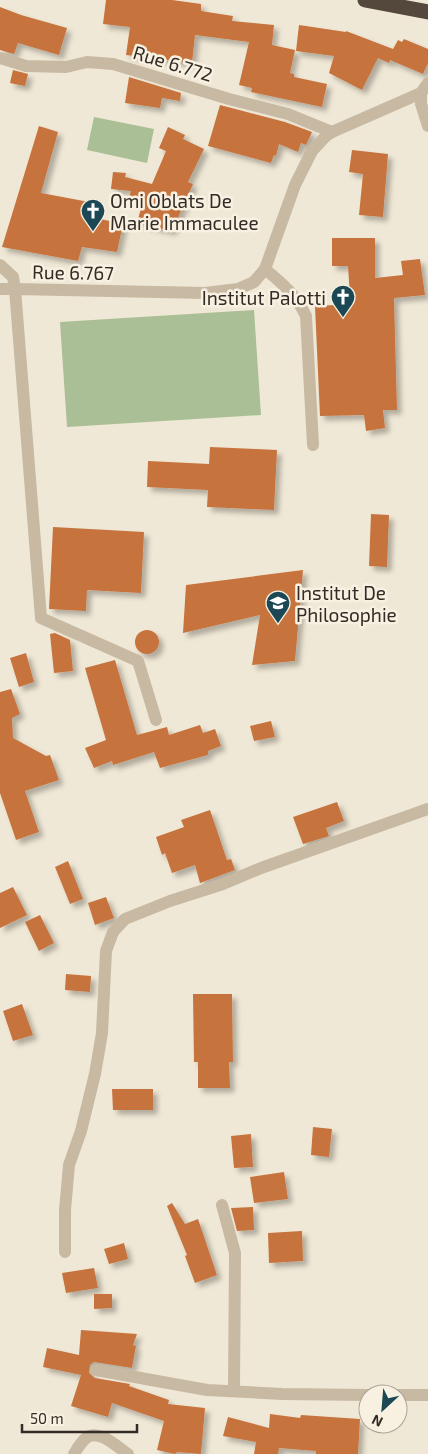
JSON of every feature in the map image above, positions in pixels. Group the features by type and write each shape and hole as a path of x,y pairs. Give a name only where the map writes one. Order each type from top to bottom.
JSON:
{"highway":[{"path":"365,0 428,12"}],"street":[{"name":"Rue 6.772","path":"0,58 26,66 66,67 87,62 113,64 230,99 288,114 332,132"},
{"name":"Rue 6.767","path":"156,720 138,661 41,618 15,289 205,293 238,289 246,286 254,282 266,269 295,185 312,151 332,132 425,88"},
{"path":"425,88 421,104 428,126"},
{"path":"0,265 13,277 15,289 0,289"},
{"path":"266,269 299,302 306,316 313,444"},
{"path":"65,1252 65,1210 69,1165 81,1131 95,1074 102,1033 106,950 113,932 125,919 170,901 223,884 270,865 428,810"},
{"path":"222,1205 235,1253 234,1390"},
{"path":"96,1370 207,1390 282,1394 358,1395"},
{"path":"408,1395 428,1395"},
{"path":"74,1454 86,1438 94,1434 101,1436 128,1454"}],"green space":[{"path":"94,117 154,129 147,163 87,150"},
{"path":"254,310 261,415 67,427 60,322"}],"building":[{"path":"106,0 172,0 201,4 201,11 233,16 232,21 274,25 272,45 295,50 290,73 294,74 294,77 327,84 322,107 251,92 252,88 239,85 249,42 195,35 192,63 126,55 130,27 103,24"},
{"path":"0,7 67,28 59,55 18,43 14,54 0,50"},
{"path":"299,25 346,31 393,49 398,40 402,42 404,39 428,49 428,63 423,74 390,60 389,63 378,58 362,90 329,73 334,56 296,51"},
{"path":"13,70 28,74 25,86 10,83"},
{"path":"129,77 181,93 180,101 162,98 160,108 125,103"},
{"path":"220,105 285,122 312,132 306,145 301,143 298,152 279,144 276,156 274,155 271,163 208,146"},
{"path":"39,126 58,132 41,193 89,202 87,216 123,224 117,252 82,247 78,261 2,247"},
{"path":"168,127 185,135 183,139 204,149 188,182 193,184 172,231 137,223 143,201 129,197 131,191 111,189 113,172 126,173 125,177 152,184 166,151 159,148"},
{"path":"352,150 388,154 383,217 359,215 363,174 349,172"},
{"path":"332,238 375,238 375,278 403,275 401,261 420,259 425,295 394,298 397,410 383,410 385,428 366,431 364,415 320,416 315,306 335,305 336,296 350,296 348,266 332,266"},
{"path":"210,447 277,450 274,510 207,507 208,490 147,487 148,461 209,464"},
{"path":"371,514 389,515 387,567 369,566"},
{"path":"53,527 144,532 141,593 87,590 86,611 49,609"},
{"name":"Institut De Philosophie","path":"303,570 295,661 252,665 260,615 183,633 186,585"},
{"path":"147,630 152,631 158,637 158,647 152,653 147,654 142,653 136,647 135,642 136,637 142,631"},
{"path":"55,633 70,640 73,671 54,673 50,634"},
{"path":"26,653 34,682 19,687 10,658"},
{"path":"115,660 137,735 167,727 169,735 200,725 203,733 215,729 221,746 208,751 208,755 160,768 154,752 113,765 112,761 94,768 85,748 106,740 85,668"},
{"path":"11,689 20,714 12,718 13,738 46,756 50,755 59,780 25,791 39,832 16,840 0,793 0,692"},
{"path":"271,721 275,737 254,741 250,726"},
{"path":"337,802 344,821 326,828 329,836 303,844 293,817"},
{"path":"210,810 227,860 231,859 235,870 200,883 195,865 172,873 165,853 162,855 156,837 184,827 181,820"},
{"path":"68,861 83,899 70,904 55,867"},
{"path":"13,887 27,915 0,928 0,893"},
{"path":"106,897 114,918 95,925 88,903"},
{"path":"40,915 54,943 39,951 25,922"},
{"path":"66,974 91,976 90,992 65,990"},
{"path":"193,994 232,994 233,1062 229,1062 230,1088 198,1088 198,1062 194,1062"},
{"path":"22,1004 33,1035 13,1041 3,1011"},
{"path":"112,1089 153,1089 153,1110 113,1110"},
{"path":"313,1127 332,1129 329,1157 311,1155"},
{"path":"251,1134 253,1167 234,1168 231,1136"},
{"path":"284,1172 288,1199 254,1203 250,1177"},
{"path":"172,1203 185,1224 198,1219 217,1275 195,1283 185,1256 187,1255 167,1206"},
{"path":"253,1207 254,1230 237,1231 231,1208"},
{"path":"302,1231 303,1261 269,1263 268,1233"},
{"path":"124,1243 128,1259 109,1264 104,1249"},
{"path":"94,1268 98,1288 66,1293 62,1273"},
{"path":"94,1294 112,1294 112,1308 94,1309"},
{"path":"81,1330 137,1334 133,1345 136,1346 132,1368 94,1362 90,1365 89,1373 95,1378 130,1384 129,1386 169,1400 168,1404 205,1408 201,1454 177,1452 175,1454 157,1450 164,1421 112,1403 108,1417 71,1406 81,1375 43,1367 47,1348 79,1355"},
{"path":"270,1414 300,1418 301,1415 358,1419 358,1454 316,1454 316,1451 279,1448 278,1454 254,1454 256,1442 223,1436 228,1417 269,1428"}],"place":[{"name":"Omi Oblats De Marie Immaculee","path":"93,232"},
{"name":"Institut Palotti","path":"343,318"},
{"name":"Institut De Philosophie","path":"278,624"}]}
